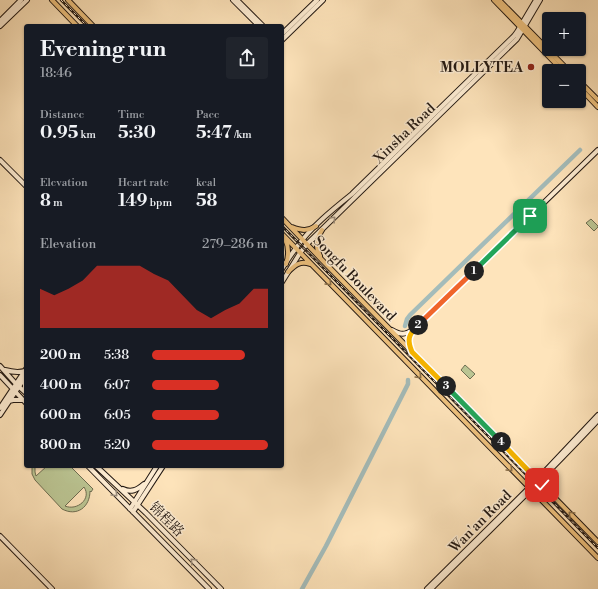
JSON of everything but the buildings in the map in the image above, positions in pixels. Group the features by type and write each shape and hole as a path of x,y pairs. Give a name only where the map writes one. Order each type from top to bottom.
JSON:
{"main road":[{"path":"0,21 21,0"},
{"path":"0,26 27,0"},
{"path":"52,0 75,24"},
{"path":"68,0 91,24"},
{"path":"233,0 257,24"},
{"path":"237,0 262,24"},
{"path":"284,32 317,0"},
{"path":"284,38 323,0"},
{"path":"494,0 562,64"},
{"path":"500,0 557,64"},
{"name":"Xinsha Road","path":"284,279 307,244 517,38 536,0"},
{"name":"Xinsha Road","path":"284,266 296,248 316,226 358,188 514,36 523,26 540,0"},
{"path":"586,88 598,100"},
{"path":"586,94 598,107"},
{"path":"392,330 402,334 413,330 598,150"},
{"path":"0,160 24,184"},
{"name":"Songfu Boulevard","path":"284,220 598,542"},
{"path":"290,226 299,230 306,230 316,226"},
{"path":"322,230 316,245 322,260"},
{"name":"Songfu Boulevard","path":"284,237 598,558"},
{"path":"284,238 288,248 286,264"},
{"path":"288,272 301,262 313,267"},
{"path":"412,352 409,342 410,335 413,330"},
{"path":"0,366 17,386 24,391"},
{"path":"4,370 13,372 24,370"},
{"path":"0,408 14,391 24,374"},
{"path":"0,375 24,401"},
{"path":"17,386 24,378"},
{"path":"0,415 8,399 8,389 5,380"},
{"path":"8,399 24,402"},
{"name":"Wan'an Road","path":"538,481 598,415"},
{"name":"Wan'an Road","path":"431,589 598,420"},
{"name":"锦程路","path":"90,468 209,589"},
{"name":"锦程路","path":"98,468 221,589"},
{"path":"136,504 156,468"},
{"path":"131,510 145,494 162,468"},
{"path":"120,488 127,491 138,489 148,480"},
{"name":"Wan'an Road","path":"427,589 530,489"},
{"path":"145,494 142,502 142,507 145,513"},
{"path":"0,536 52,589"}],"green space":[{"path":"591,219 598,226 594,231 586,223"},
{"path":"465,365 475,374 470,379 461,370"},
{"path":"32,468 35,468 36,476 45,468 72,468 93,489 91,492 90,491 88,502 85,506 82,509 73,512 62,509 35,480 32,474","holes":["84,487 86,496 82,503 74,507 65,506"]}],"waterway":[{"path":"405,326 410,315 580,150"},
{"path":"302,589 326,546 408,384 408,380"}],"railway":[{"path":"61,0 85,24"},
{"path":"284,228 598,548"}],"place":[{"name":"MOLLYTEA","path":"531,67"}],"route":[{"path":"530,216 413,330 409,338 409,345 412,352 542,485"}]}
